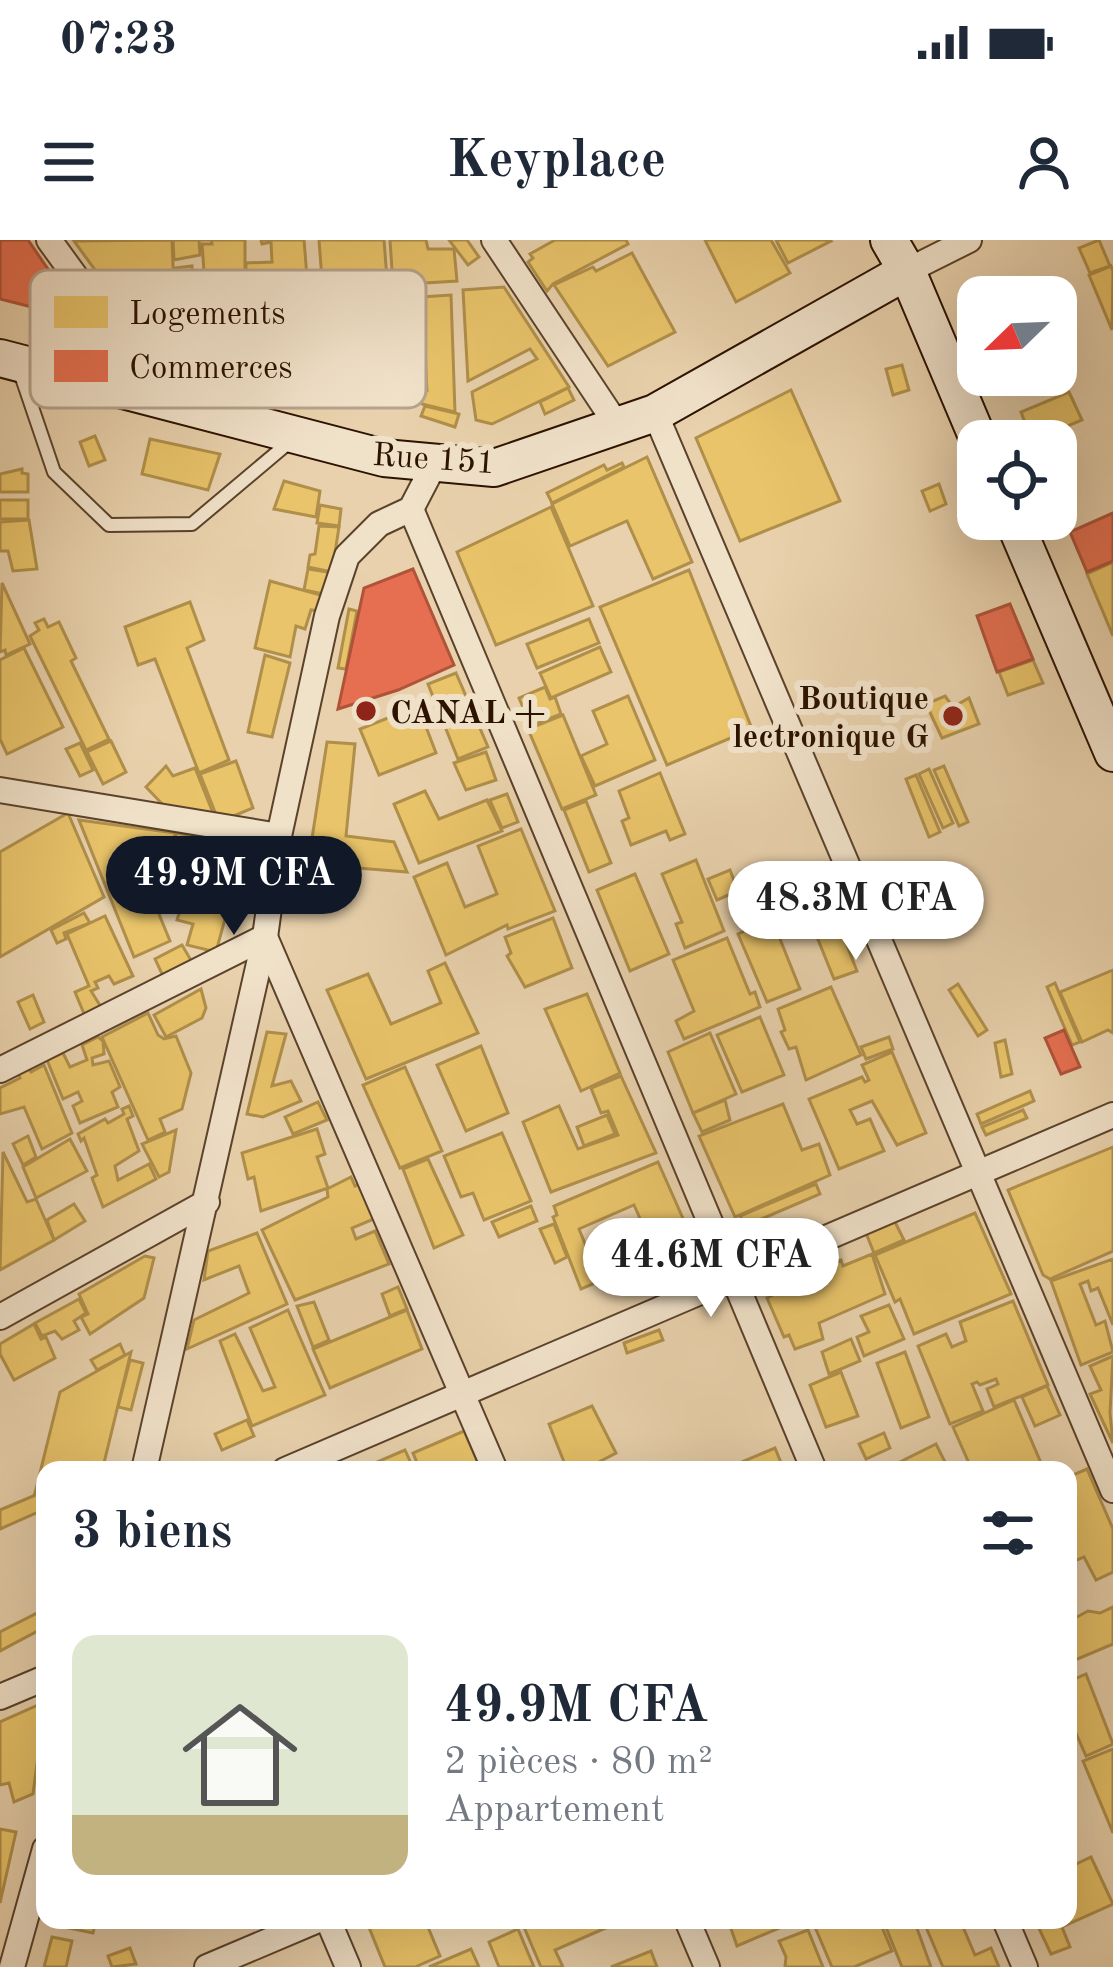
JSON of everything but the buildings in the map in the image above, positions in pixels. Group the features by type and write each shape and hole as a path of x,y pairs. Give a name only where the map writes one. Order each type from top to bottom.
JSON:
{"main road":[{"name":"Rue 151","path":"193,408 383,458 494,468 655,413 898,255"},
{"path":"898,255 971,420"},
{"path":"1022,540 1113,753"}],"street":[{"path":"49,240 71,270"},
{"path":"494,240 619,428"},
{"path":"898,255 969,240"},
{"path":"655,413 1113,1490"},
{"path":"146,1461 265,937 279,836 327,616 347,556 379,524 411,509 435,463"},
{"path":"411,509 810,1461"},
{"path":"0,790 279,836"},
{"path":"0,1070 265,937"},
{"path":"265,937 491,1461"},
{"path":"306,1461 1113,1114"},
{"path":"0,1316 207,1202"},
{"path":"0,1697 36,1682"},
{"path":"12,1967 36,1881"},
{"path":"207,1967 297,1929"},
{"path":"332,1929 348,1967"},
{"path":"690,1929 706,1967"},
{"path":"1009,1929 1025,1967"}],"lane":[{"path":"8,360 54,472 109,525 192,524 298,435"}],"place":[{"name":"CANAL +","path":"366,711"},
{"name":"Boutique lectronique G","path":"953,716"}]}
